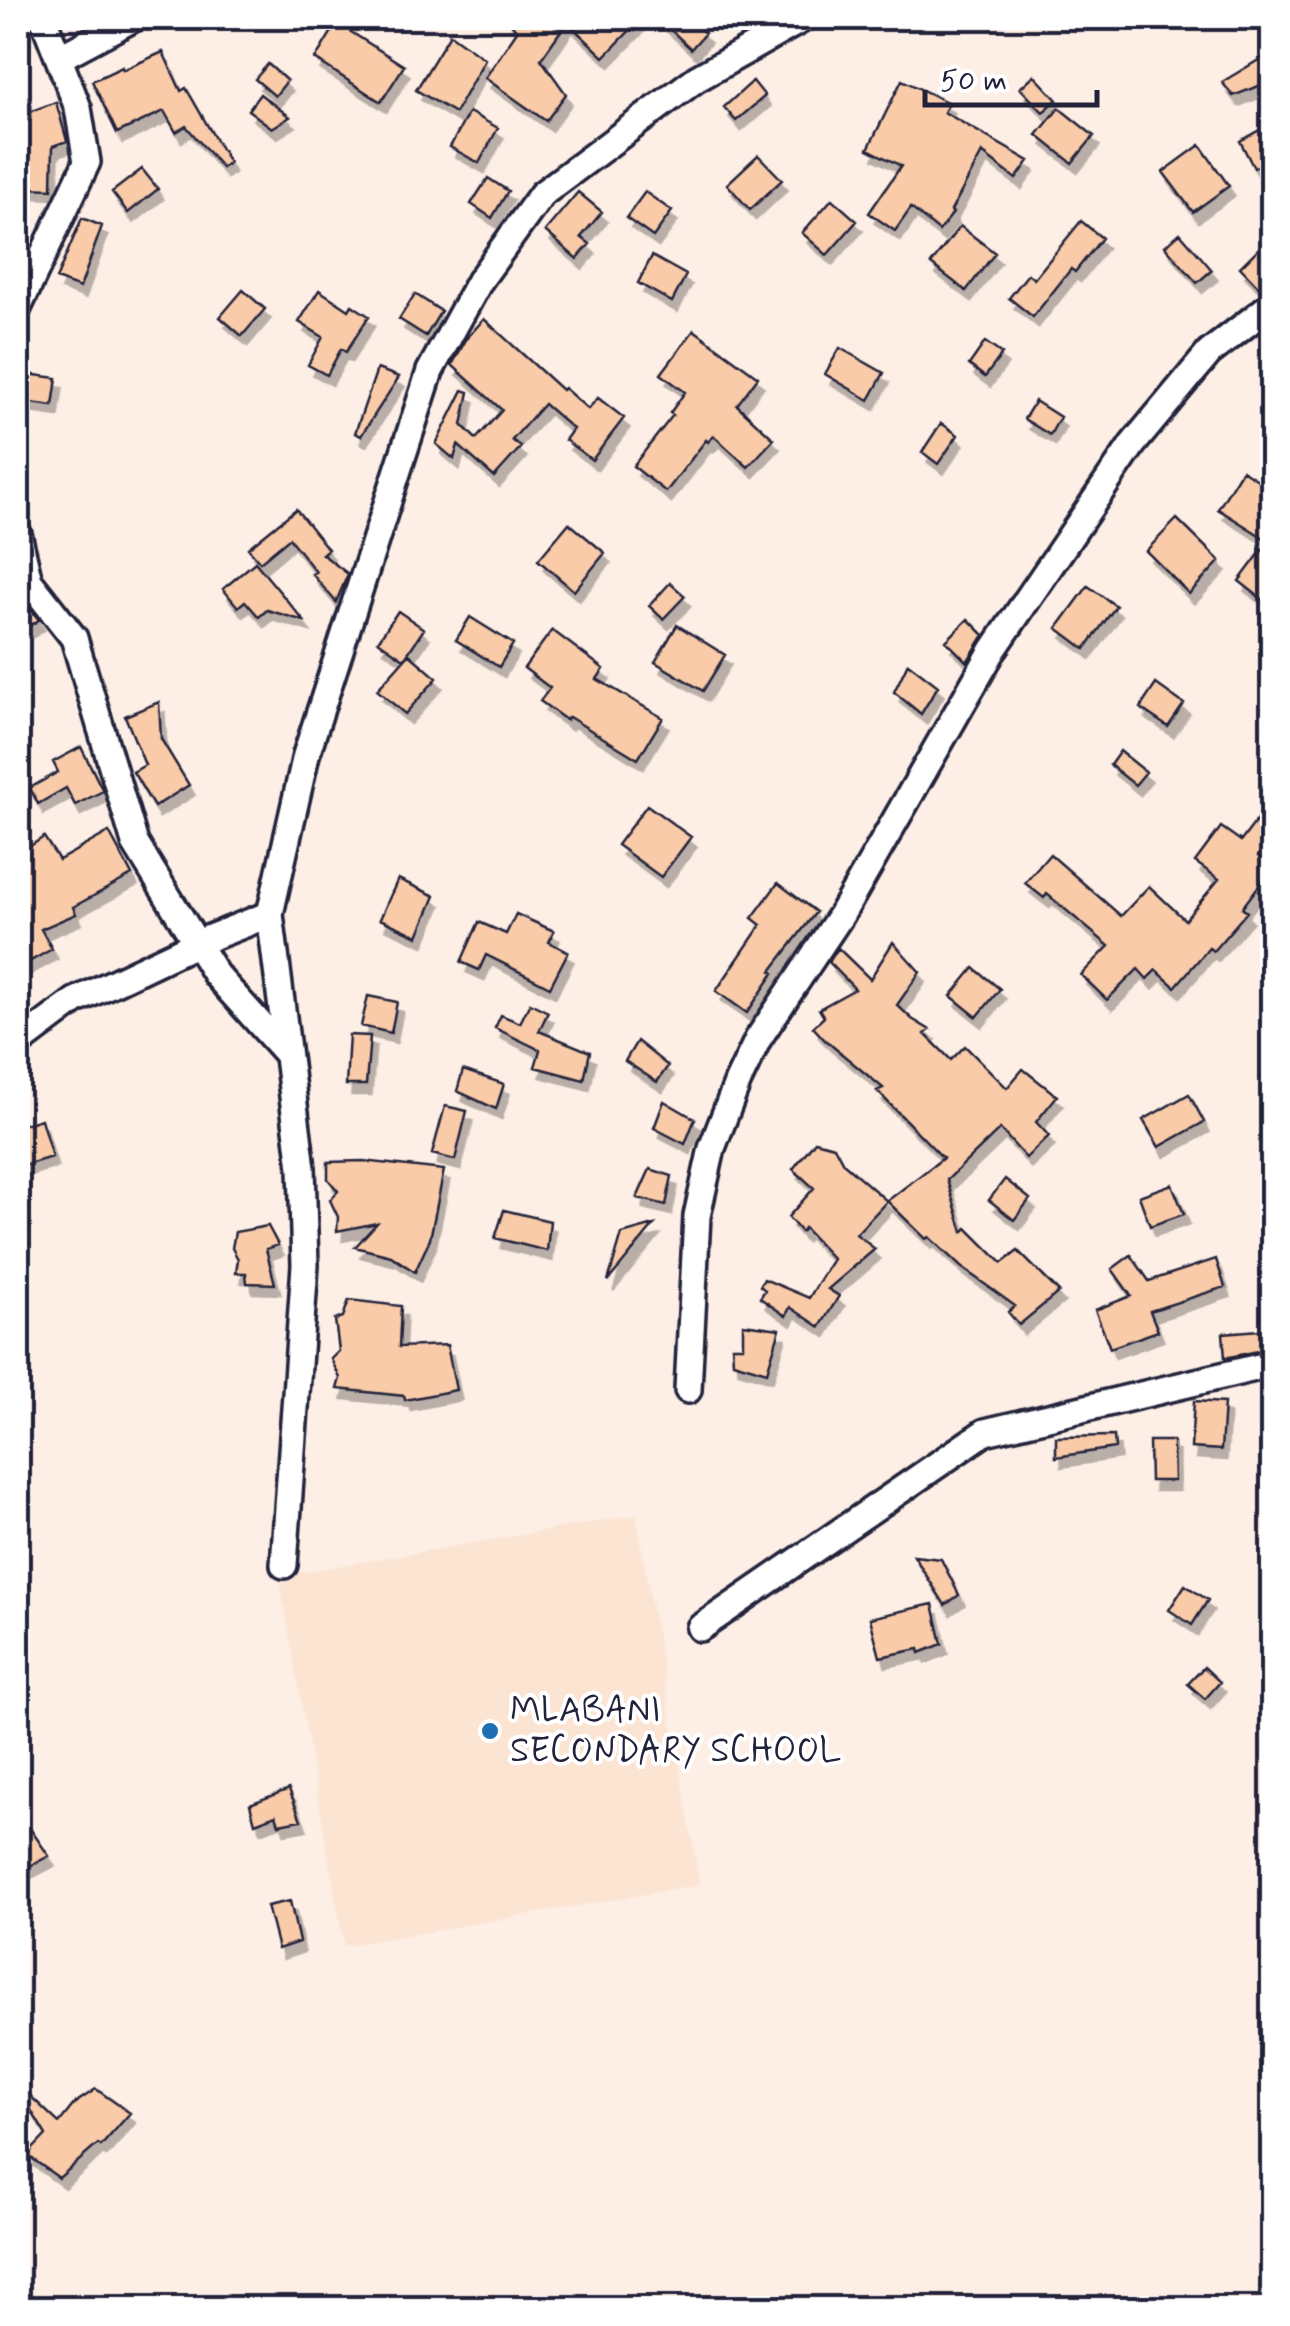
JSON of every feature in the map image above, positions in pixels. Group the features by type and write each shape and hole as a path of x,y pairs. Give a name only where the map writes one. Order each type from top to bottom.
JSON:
{"street":[{"path":"18,308 87,162 78,108 43,18"},
{"path":"59,58 134,18"},
{"path":"284,1565 306,1265 302,1168 270,914 306,755 430,371 480,280 542,194 696,79 804,18"},
{"path":"688,1390 697,1216 712,1148 758,1040 841,915 993,650 1133,444 1210,353 1272,304"},
{"path":"18,534 29,581 74,638 135,844 216,975 288,1054"},
{"path":"18,1044 75,1000 270,914"},
{"path":"700,1628 985,1432 1272,1364"}],"shaded area":[{"name":"MLABANI SECONDARY SCHOOL","path":"636,1515 700,1885 344,1946 279,1576"}],"building":[{"path":"507,18 642,18 604,57 567,22 541,59 566,94 546,121 485,78 517,31"},
{"path":"658,18 688,18 705,33 691,49"},
{"path":"337,23 404,66 381,102 315,59"},
{"path":"450,34 485,59 455,113 416,90"},
{"path":"163,52 181,91 186,88 229,163 222,168 186,126 176,132 164,111 117,133 92,81"},
{"path":"1272,52 1272,81 1233,96 1222,82"},
{"path":"268,64 287,81 275,96 255,79"},
{"path":"1034,75 1057,100 1043,112 1020,88"},
{"path":"902,80 949,103 944,112 1029,161 1016,179 982,153 953,213 939,231 911,208 895,231 869,213 901,166 868,149"},
{"path":"753,81 765,96 736,121 724,107"},
{"path":"260,94 290,117 272,128 248,110"},
{"path":"56,102 67,141 53,146 52,189 23,188 18,116"},
{"path":"1059,108 1094,136 1072,163 1037,135"},
{"path":"469,112 498,128 479,163 450,147"},
{"path":"1272,123 1272,158 1254,168 1240,141"},
{"path":"1200,145 1229,186 1193,212 1163,172"},
{"path":"758,155 782,180 750,210 727,184"},
{"path":"142,169 158,189 128,213 112,192"},
{"path":"488,178 508,191 492,218 471,204"},
{"path":"578,192 602,212 581,237 590,244 577,259 545,231"},
{"path":"645,192 672,211 653,237 626,218"},
{"path":"832,199 857,221 827,255 802,233"},
{"path":"82,218 102,226 80,288 56,279"},
{"path":"1081,221 1102,238 1033,317 1009,298 1028,274 1034,279"},
{"path":"960,226 995,253 966,291 931,264"},
{"path":"1180,233 1212,270 1197,283 1165,246"},
{"path":"1260,247 1272,261 1272,277 1260,288 1240,267"},
{"path":"652,256 686,275 672,302 638,283"},
{"path":"243,290 265,309 242,336 220,317"},
{"path":"319,290 349,310 352,305 369,316 346,352 341,349 327,375 308,365 323,337 299,322"},
{"path":"415,294 441,311 426,336 399,319"},
{"path":"484,319 588,409 598,398 624,418 592,460 565,440 573,429 544,404 512,440 521,447 494,477 458,445 454,459 436,444 463,390 469,392 462,425 476,439 502,410 452,365 467,338"},
{"path":"694,330 758,377 737,405 774,439 748,467 714,436 706,440 666,492 633,466 673,415 670,413 685,392 661,374"},
{"path":"985,342 1002,354 985,377 969,365"},
{"path":"840,348 884,373 869,400 825,374"},
{"path":"377,369 399,377 361,436 355,433"},
{"path":"27,374 57,378 53,406 24,402"},
{"path":"1035,401 1060,417 1050,435 1024,419"},
{"path":"941,423 958,435 938,464 922,452"},
{"path":"1242,470 1272,489 1272,607 1239,581 1269,541 1218,509"},
{"path":"296,509 328,549 322,554 348,574 336,602 289,538 260,562 248,548"},
{"path":"1177,519 1220,561 1189,594 1146,551"},
{"path":"569,523 605,553 574,591 538,560"},
{"path":"255,562 304,621 267,610 259,617 245,601 238,607 223,589"},
{"path":"670,583 685,596 663,619 649,606"},
{"path":"1088,586 1116,606 1085,649 1057,628"},
{"path":"18,593 39,620 26,628 18,614"},
{"path":"398,611 424,629 404,659 378,641"},
{"path":"470,617 513,644 499,667 456,640"},
{"path":"968,619 984,635 967,662 946,641"},
{"path":"677,625 725,655 703,691 655,662"},
{"path":"552,630 604,669 597,679 663,718 638,759 569,717 566,720 540,701 550,688 524,668"},
{"path":"409,654 437,678 405,714 377,690"},
{"path":"908,663 938,686 921,714 894,692"},
{"path":"1156,684 1184,704 1168,727 1140,708"},
{"path":"159,702 161,739 189,785 154,807 133,772 145,765 125,716"},
{"path":"81,747 103,791 75,805 66,788 38,804 30,788 58,772 53,762"},
{"path":"1120,751 1146,772 1135,785 1110,765"},
{"path":"1272,800 1272,838 1258,856 1272,868 1242,908 1247,912 1175,987 1156,970 1147,979 1138,969 1107,1000 1081,975 1109,946 1047,894 1044,898 1025,883 1050,854 1121,916 1149,886 1185,920 1219,879 1195,862 1221,827 1241,841"},
{"path":"647,805 691,837 661,877 617,845"},
{"path":"109,832 132,875 73,907 76,914 41,929 52,949 18,968 18,854 44,837 59,860"},
{"path":"398,879 435,896 418,936 380,919"},
{"path":"778,883 816,912 771,971 774,973 747,1013 716,991 761,925 752,918"},
{"path":"516,914 554,931 549,942 568,952 550,987 486,955 479,970 461,962 479,922 506,934"},
{"path":"893,942 920,972 897,1005 930,1030 925,1034 951,1060 965,1046 1007,1088 1023,1069 1057,1096 1036,1122 1049,1136 1026,1158 1000,1129 947,1180 963,1232 967,1228 1002,1263 1018,1251 1059,1292 1019,1325 1008,1312 1015,1306 961,1267 929,1237 926,1239 887,1201 943,1158 877,1091 883,1088 813,1027 824,1017 819,1009 855,989 829,962 838,948 870,979"},
{"path":"974,968 1000,989 977,1017 951,996"},
{"path":"368,996 397,1002 391,1033 361,1026"},
{"path":"530,1003 548,1012 539,1031 590,1052 584,1080 535,1067 540,1050 495,1028 501,1015 520,1023"},
{"path":"349,1035 370,1036 366,1085 346,1085"},
{"path":"637,1041 668,1066 657,1082 625,1061"},
{"path":"463,1070 504,1084 496,1109 457,1091"},
{"path":"1189,1094 1204,1122 1159,1147 1143,1120"},
{"path":"664,1101 695,1119 685,1144 654,1128"},
{"path":"445,1106 467,1111 455,1160 432,1154"},
{"path":"41,1119 52,1157 18,1167 18,1126"},
{"path":"815,1141 834,1146 843,1163 887,1201 856,1234 875,1249 828,1289 839,1296 820,1327 790,1307 786,1316 760,1298 765,1290 760,1286 764,1279 809,1298 833,1259 788,1217 814,1188 793,1169"},
{"path":"363,1161 444,1170 430,1239 415,1272 391,1256 355,1247 377,1223 337,1231 338,1217 330,1200 338,1191 328,1179 328,1162"},
{"path":"650,1169 672,1176 666,1205 637,1198"},
{"path":"1005,1179 1030,1199 1014,1220 989,1200"},
{"path":"1172,1184 1184,1214 1150,1226 1139,1196"},
{"path":"504,1210 550,1221 547,1251 495,1238"},
{"path":"654,1225 608,1281 622,1234"},
{"path":"268,1226 278,1245 266,1249 275,1284 247,1283 246,1273 236,1273 238,1259 232,1248 235,1232"},
{"path":"1131,1255 1149,1281 1216,1259 1225,1287 1150,1311 1158,1331 1110,1348 1095,1310 1131,1296 1112,1269"},
{"path":"349,1300 401,1306 399,1347 447,1345 456,1390 405,1400 404,1396 337,1389 340,1378 331,1359 339,1351 335,1320 343,1317"},
{"path":"743,1324 780,1329 767,1372 733,1362 732,1346 743,1346"},
{"path":"1272,1329 1272,1348 1225,1358 1223,1333"},
{"path":"1194,1401 1224,1403 1221,1450 1191,1448"},
{"path":"1114,1436 1115,1448 1056,1457 1056,1437"},
{"path":"1149,1441 1173,1441 1174,1481 1150,1481"},
{"path":"914,1556 941,1559 959,1595 945,1605"},
{"path":"1185,1585 1208,1600 1192,1625 1169,1610"},
{"path":"933,1604 942,1644 920,1653 919,1649 880,1657 870,1618"},
{"path":"1204,1667 1220,1682 1205,1699 1188,1684"},
{"path":"289,1789 301,1820 279,1824 276,1815 255,1823 250,1804"},
{"path":"18,1811 49,1856 18,1872"},
{"path":"290,1901 299,1942 278,1949 267,1906"},
{"path":"96,2089 130,2113 101,2146 98,2144 59,2178 27,2155 46,2135 22,2095 26,2092 59,2123 75,2103"}],"place":[{"name":"MLABANI SECONDARY SCHOOL","path":"490,1731"}]}
